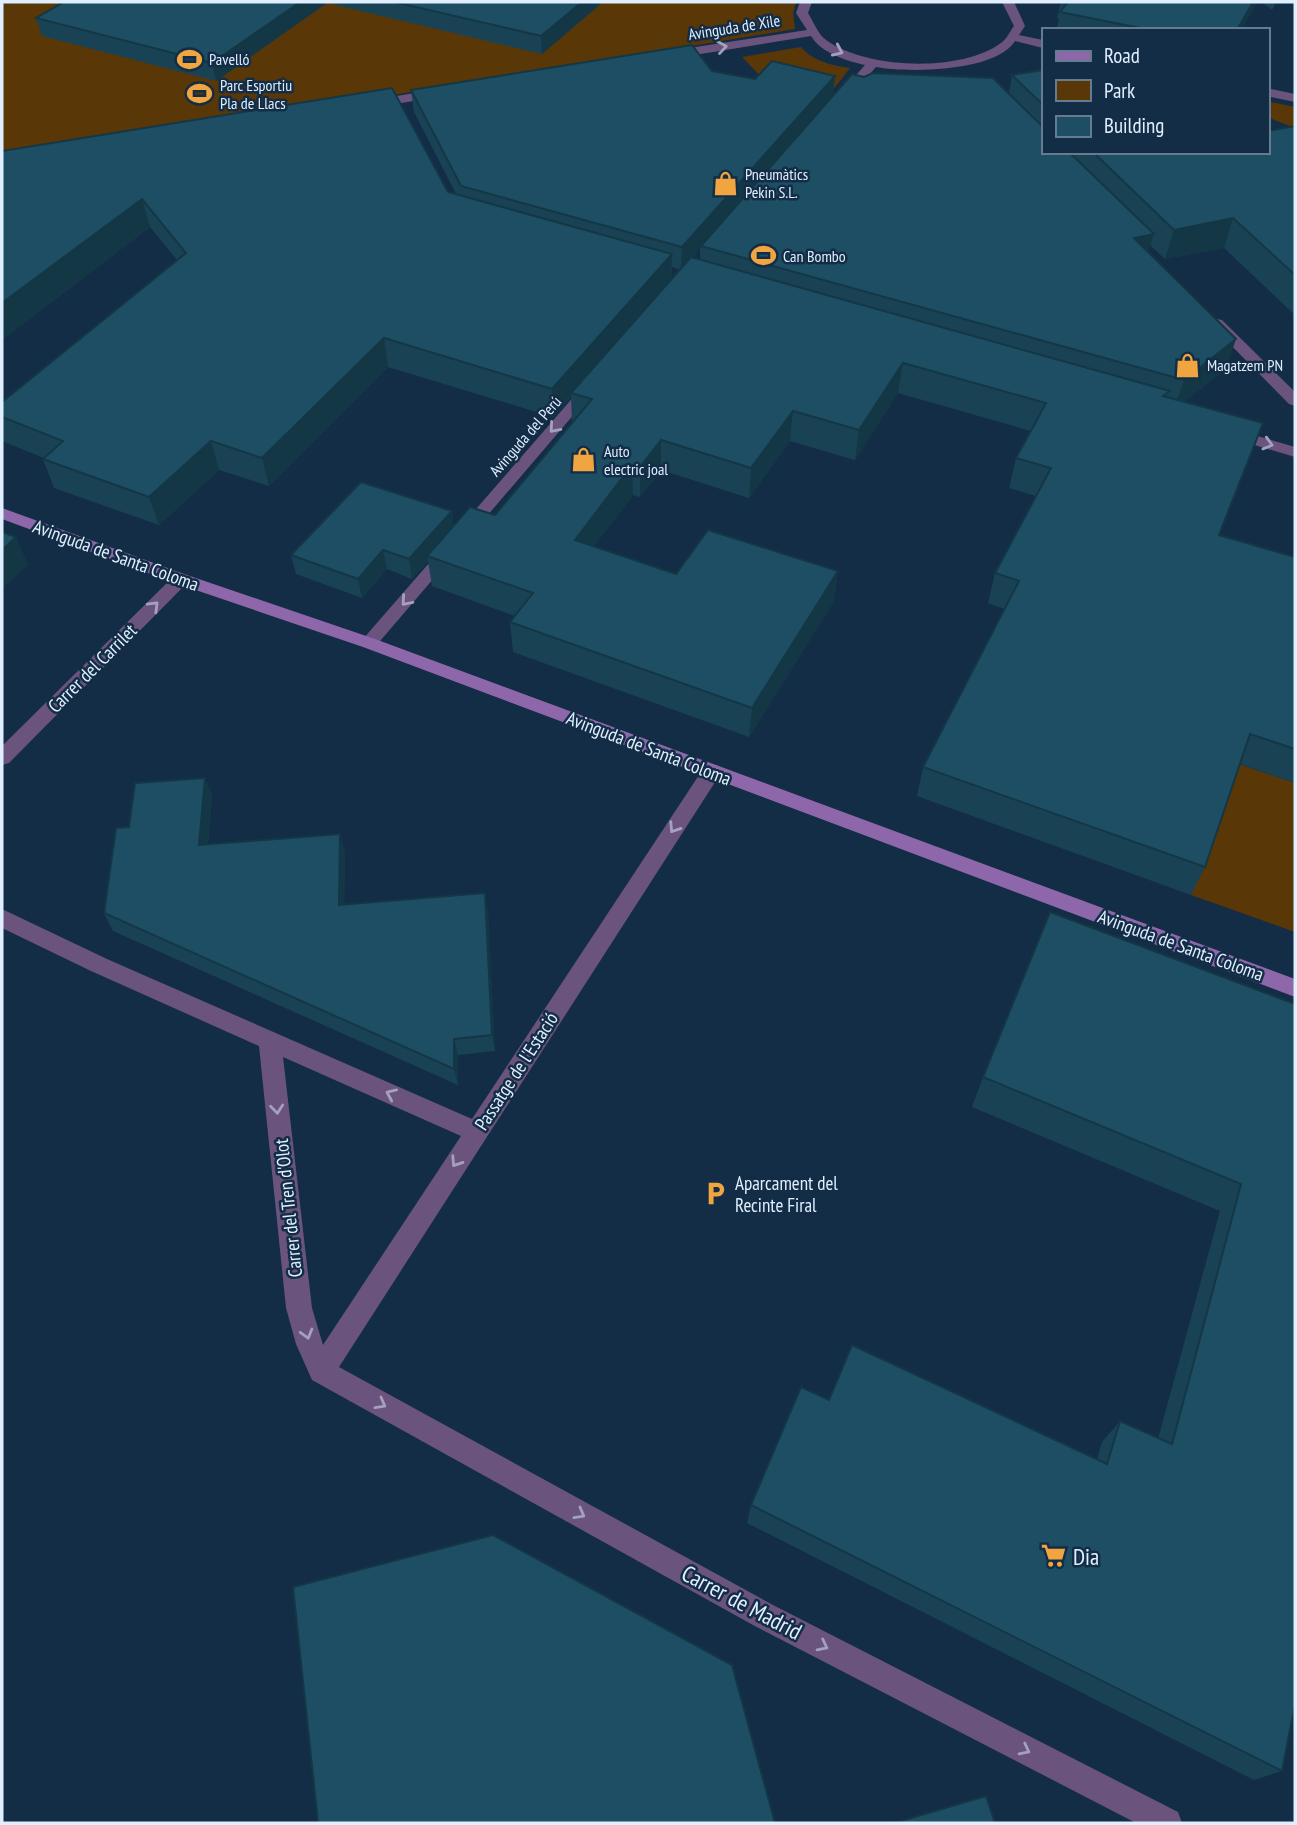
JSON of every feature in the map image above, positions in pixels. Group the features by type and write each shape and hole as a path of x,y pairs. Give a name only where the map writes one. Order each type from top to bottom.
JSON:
{"main road":[{"name":"Avinguda de Santa Coloma","path":"2,513 181,579 369,643 1295,988"}],"street":[{"path":"806,2 802,13 810,33 833,49 873,63 962,69 994,54 1016,38 1018,15 1007,2"},
{"name":"Avinguda de Xile","path":"655,58 810,33"},
{"path":"1016,38 1042,44"},
{"path":"829,112 873,63"},
{"path":"357,107 401,106 452,91"},
{"path":"1269,92 1295,98"},
{"path":"1209,315 1295,401"},
{"name":"Avinguda del Perú","path":"369,643 594,382"},
{"path":"1216,429 1295,452"},
{"name":"Carrer del Carrilet","path":"2,758 181,579"},
{"name":"Passatge de l'Estació","path":"321,1370 712,771"},
{"path":"2,918 99,965 476,1132"},
{"name":"Carrer del Tren d'Olot","path":"270,1041 299,1308 309,1344 321,1370"},
{"name":"Carrer de Madrid","path":"321,1370 763,1615 1167,1823"}],"green space":[{"name":"Parc Esportiu Pla de Llacs","path":"2,2 796,2 793,13 795,29 2,159"},
{"path":"801,47 817,59 850,68 829,95 765,81 742,57"},
{"path":"1269,101 1295,107 1295,128 1269,118"},
{"path":"1236,763 1295,783 1295,932 1191,895"}],"building":[{"name":"Pavelló","path":"64,2 300,2 212,63 36,18"},
{"path":"394,2 582,2 541,36"},
{"path":"1061,2 1253,2 1238,28 1140,28 1060,12 1067,3"},
{"path":"692,45 712,71 755,79 772,61 835,76 682,247 461,186 411,90"},
{"path":"1042,70 1042,104 1012,75"},
{"path":"873,73 993,78 1042,126 1042,154 1071,154 1154,234 1134,238 1236,339 1184,380 701,246 852,74 864,77"},
{"path":"392,88 448,192 672,254 552,389 384,338 262,458 211,441 149,497 43,459 63,441 2,417 2,402 186,253 142,199 2,303 2,151"},
{"path":"1295,126 1295,275 1233,218 1174,230 1095,154 1269,154 1269,131"},
{"path":"691,257 1170,391 1163,396 1263,423 1219,535 1295,557 1295,749 1250,734 1205,867 923,767 1019,581 995,573 1051,468 1016,458 1046,403 903,363 859,430 793,411 751,468 661,440 640,467 632,465 575,540 676,574 708,530 838,571 752,708 510,622 533,593 427,556 470,507 495,515 592,399 571,393"},
{"path":"361,482 452,511 409,559 383,550 358,579 291,555"},
{"path":"2,532 16,537 2,550"},
{"path":"205,778 199,845 340,834 339,905 485,893 492,1035 454,1039 454,1069 104,913 116,828 129,827 135,783"},
{"path":"1050,912 1295,1004 1295,1704 1282,1771 751,1505 801,1387 829,1400 852,1345 1107,1464 1120,1421 1172,1444 1241,1184 983,1077"},
{"path":"493,1535 732,1665 775,1823 318,1823 293,1587"},
{"path":"986,1796 995,1823 894,1823"}],"place":[{"name":"Pavelló","path":"189,59"},
{"name":"Parc Esportiu Pla de Llacs","path":"200,94"},
{"name":"Pneumàtics Pekin S.L.","path":"725,183"},
{"name":"Can Bombo","path":"763,256"},
{"name":"Magatzem PN","path":"1187,365"},
{"name":"Auto electric joal","path":"584,460"},
{"name":"Aparcament del Recinte Firal","path":"715,1194"},
{"name":"Dia","path":"1053,1556"}]}
